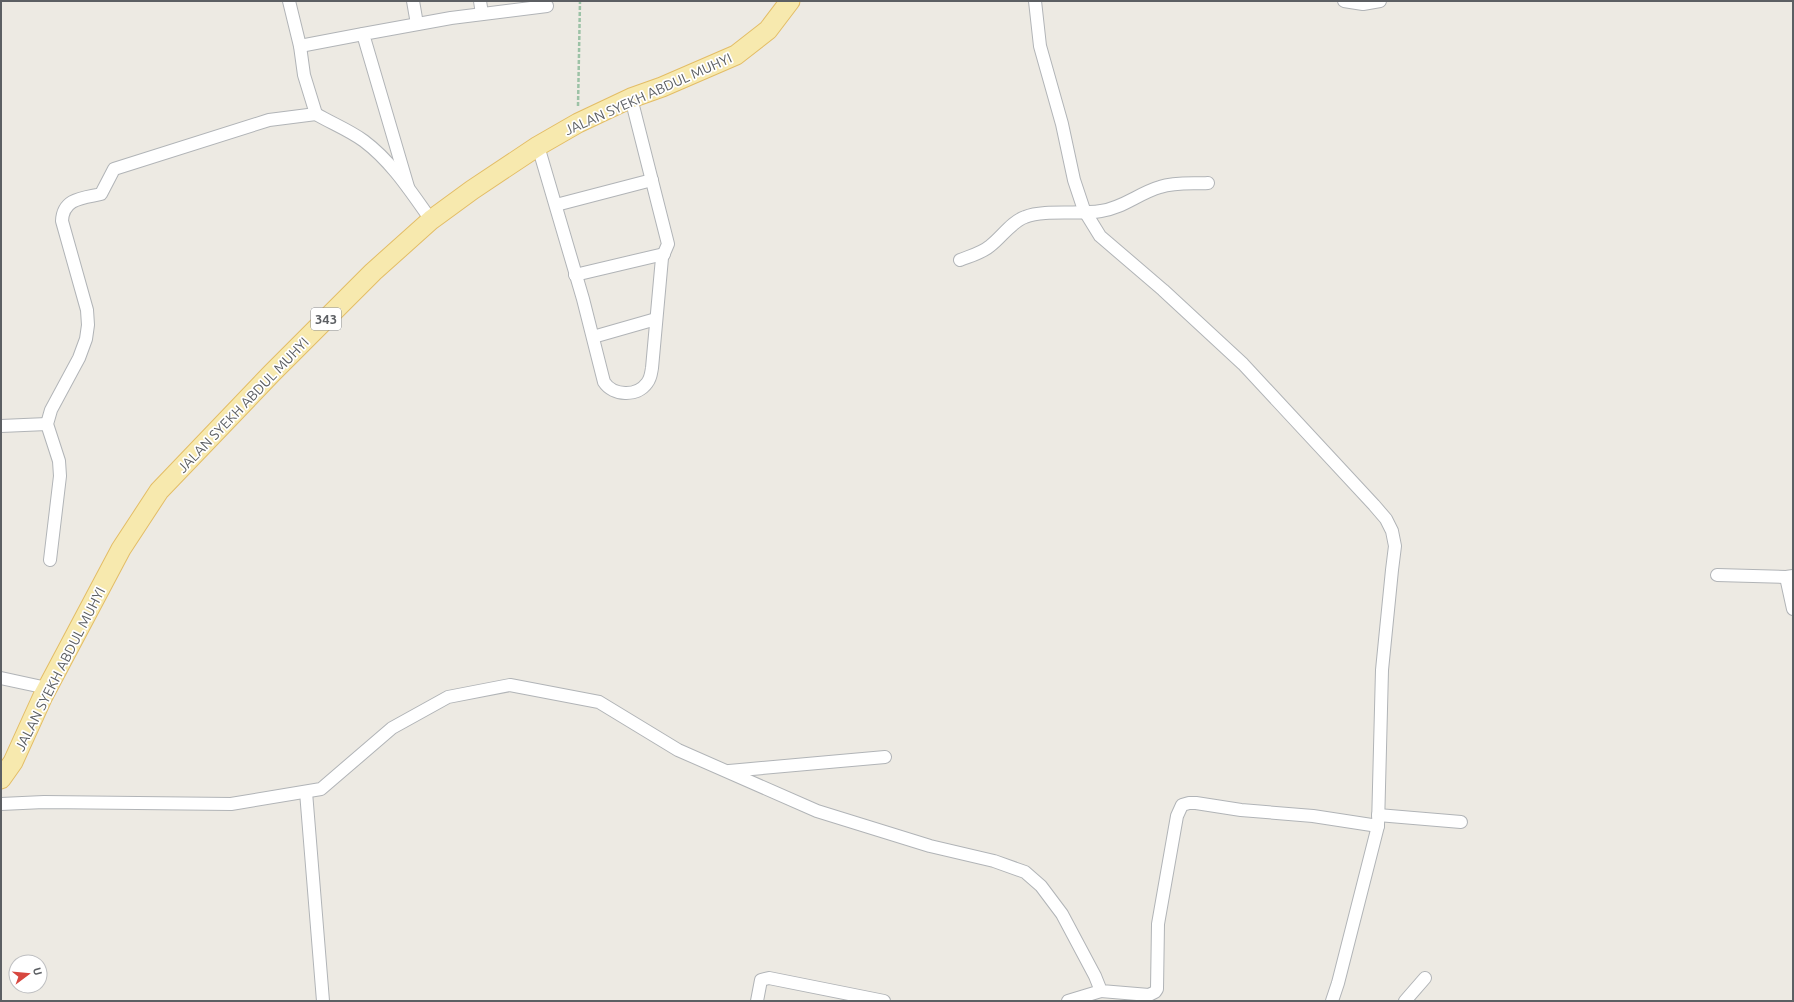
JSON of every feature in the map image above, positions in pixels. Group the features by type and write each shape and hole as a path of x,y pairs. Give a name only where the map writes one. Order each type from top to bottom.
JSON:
{"main road":[{"name":"JALAN SYEKH ABDUL MUHYI","path":"1,779 13,762 47,688 121,549 159,491 272,373 373,272 431,220 472,190 538,146 578,123 631,98 662,87 736,55 768,30 790,1"}],"street":[{"path":"289,1 300,46 304,75 316,114"},
{"path":"413,1 417,24"},
{"path":"480,1 482,14"},
{"path":"1034,1 1040,46 1062,124 1074,180 1087,214 1100,236 1163,290 1243,364 1374,505 1386,519 1392,531 1395,546 1382,670 1378,820 1338,983 1332,1001"},
{"path":"1344,1 1363,4 1380,1"},
{"path":"300,46 417,24 547,6"},
{"path":"363,34 408,188"},
{"path":"538,146 593,337 604,382 608,388 614,391 635,391 647,384 651,377 664,254 668,244 631,98"},
{"path":"50,560 60,476 59,462 46,424 58,396 79,358 86,339 88,325 87,310 62,221 66,206 76,200 101,194 114,168 269,120 316,114 363,140 388,163 431,220"},
{"path":"556,205 652,180"},
{"path":"960,260 988,248 1013,224 1026,217 1042,214 1087,214 1114,208 1158,187 1167,185 1208,183"},
{"path":"575,275 664,254"},
{"path":"593,337 656,319"},
{"path":"1,426 46,424"},
{"path":"1717,575 1790,576 1793,609"},
{"path":"1,678 47,688"},
{"path":"1,804 44,802 231,804 321,789 392,728 448,697 510,685 599,702 678,750 817,811 930,846 994,861 1025,872 1041,886 1062,914 1101,991"},
{"path":"727,772 885,757"},
{"path":"306,792 323,1001"},
{"path":"1068,1001 1101,991 1149,995 1157,989 1158,924 1177,816 1182,805 1196,803 1241,810 1378,820 1461,822"},
{"path":"757,1001 761,980 769,978 884,1001"},
{"path":"1405,1001 1424,978"}],"path":[{"path":"578,123 580,1"}]}
